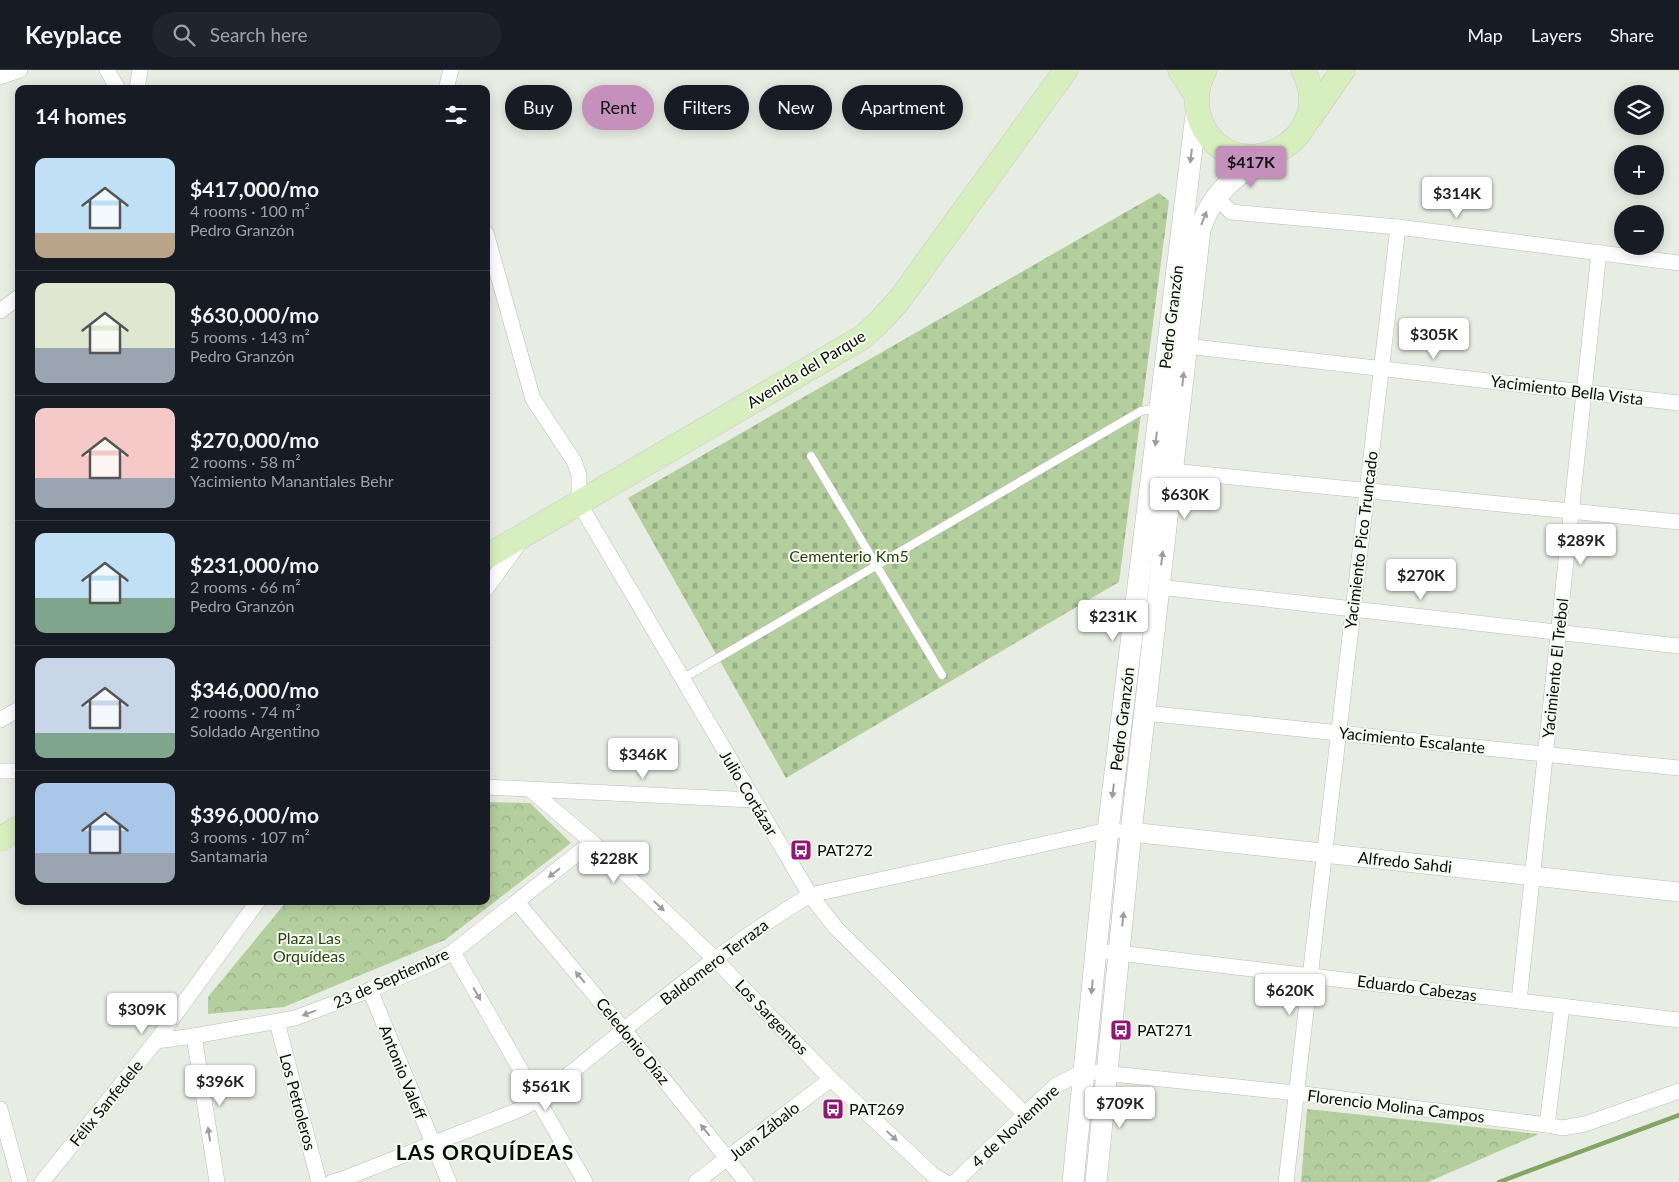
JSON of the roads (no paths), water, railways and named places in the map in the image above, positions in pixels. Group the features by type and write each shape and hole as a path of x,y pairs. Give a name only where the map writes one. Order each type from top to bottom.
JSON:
{"main road":[{"name":"Avenida del Parque","path":"490,555 862,337 875,326 900,298 1066,70"},
{"path":"1180,70 1197,102 1203,127 1209,136 1220,146 1244,156 1264,156 1287,146 1298,135 1343,70"},
{"path":"1197,102 1199,82 1205,70"},
{"path":"1303,70 1310,87 1311,97 1308,117 1304,126"},
{"name":"Pedro Granzón","path":"1096,1182 1131,832 1145,713 1139,667 1169,409 1197,102"},
{"name":"Pedro Granzón","path":"1073,1182 1108,830 1139,667 1159,587 1172,471 1169,409 1186,346 1200,230 1204,215 1216,197 1231,181 1264,156"},
{"path":"0,839 15,830"}],"street":[{"path":"0,77 20,70"},
{"path":"107,70 116,85"},
{"path":"138,85 140,70"},
{"path":"447,85 451,70"},
{"path":"1216,197 1231,212 1398,227 1679,263"},
{"name":"Yacimiento Pico Truncado","path":"1286,1182 1398,227"},
{"path":"490,247 533,399 574,461 579,475 579,503"},
{"name":"Yacimiento El Trebol","path":"1519,1001 1599,252"},
{"path":"0,311 15,300"},
{"name":"Yacimiento Bella Vista","path":"1186,346 1679,403"},
{"path":"1172,471 1679,522"},
{"name":"Julio Cortázar","path":"579,503 810,895 836,928 1026,1115"},
{"path":"490,584 527,533"},
{"path":"1159,587 1679,646"},
{"path":"0,720 15,711"},
{"name":"Yacimiento Escalante","path":"1145,713 1679,768"},
{"path":"0,772 15,771"},
{"path":"490,787 532,791 753,800"},
{"name":"Los Sargentos","path":"532,791 592,842 714,958 831,1079 933,1175 945,1182"},
{"name":"Baldomero Terraza","path":"332,1182 521,1109 537,1100 714,958 810,895 1108,830 1131,832"},
{"name":"Alfredo Sahdi","path":"1131,832 1679,892"},
{"name":"23 de Septiembre","path":"156,1041 295,1018 370,990 437,961 453,952 592,842"},
{"name":"Celedonio Díaz","path":"517,902 624,1030 746,1182"},
{"name":"Félix Sanfedele","path":"42,1182 156,1041 255,905"},
{"name":"Eduardo Cabezas","path":"1096,950 1679,1020"},
{"path":"453,952 585,1182"},
{"name":"Antonio Valeff","path":"370,990 449,1182"},
{"path":"1547,1125 1562,1006"},
{"name":"Los Petroleros","path":"277,1022 319,1182"},
{"path":"194,1036 217,1182"},
{"name":"4 de Noviembre","path":"955,1182 1055,1086 1084,1071 1107,1072"},
{"name":"Florencio Molina Campos","path":"1107,1072 1296,1093 1562,1128 1584,1124 1679,1091"},
{"name":"Juan Zábalo","path":"696,1182 831,1079"},
{"path":"0,1108 20,1182"}],"lane":[{"path":"682,679 1142,411 1169,409"},
{"path":"810,456 942,675"}],"waterway":[{"path":"1499,1182 1679,1115"}],"place":[{"name":"PAT272","path":"801,850"},
{"name":"PAT271","path":"1121,1030"},
{"name":"PAT269","path":"833,1109"}],"district":[{"name":"LAS ORQUÍDEAS","path":"485,1153"}],"park label":[{"name":"Cementerio Km5","path":"849,556"},
{"name":"Plaza Las Orquídeas","path":"309,947"}]}
